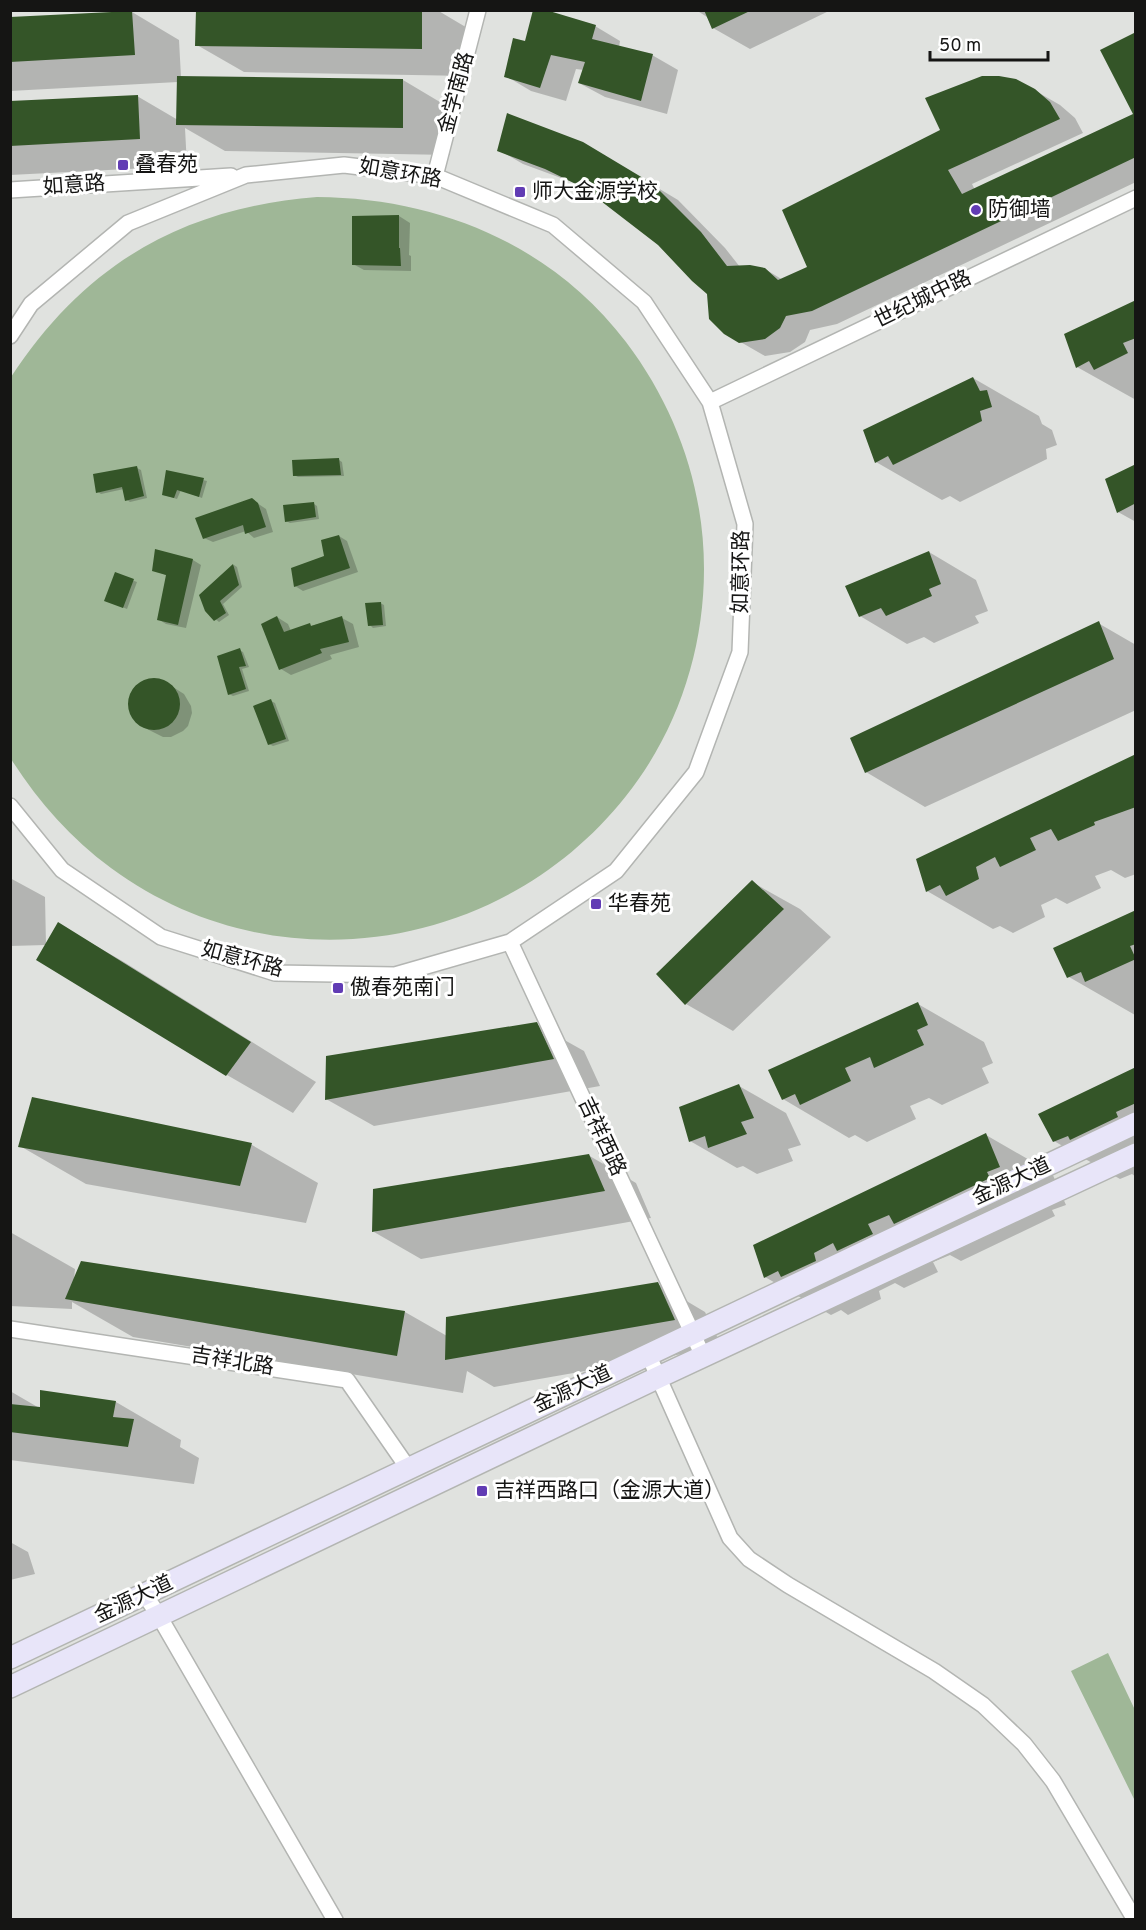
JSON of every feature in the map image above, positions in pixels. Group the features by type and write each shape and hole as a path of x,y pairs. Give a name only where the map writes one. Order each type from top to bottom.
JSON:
{"street":[{"name":"金学南路","path":"435,176 478,10"},
{"name":"如意环路","path":"10,336 31,304 128,223 246,175 344,165 435,176 553,225 645,302 710,402 745,524 740,652 696,772 616,871 510,942 395,975 275,974 161,938 62,870 10,806"},
{"name":"如意路","path":"10,190 246,175"},
{"name":"世纪城中路","path":"710,402 1136,198"},
{"name":"吉祥西路","path":"510,942 703,1356"},
{"name":"金源大道","path":"10,1658 1136,1123"},
{"name":"金源大道","path":"10,1687 703,1356 1136,1154"},
{"name":"吉祥北路","path":"10,1329 347,1380 408,1468"},
{"path":"648,1354 730,1538 749,1559 788,1585 934,1671 983,1705 1023,1744 1053,1781 1134,1920"},
{"path":"144,1595 159,1616 335,1920"}],"green space":[{"path":"317,197 362,199 406,206 448,217 489,233 527,253 563,278 596,308 626,342 644,367 673,421 693,479 703,538 704,569 703,600 693,660 673,718 660,745 626,796 575,849 516,890 452,919 383,936 313,939 243,929 175,906 111,868 56,818 32,790 11,759 11,377 40,337 71,303 105,273 141,249 180,229 223,214 268,203"},
{"path":"1108,1653 1135,1710 1135,1801 1071,1671"}],"building":[{"path":"196,10 422,10 422,49 195,46"},
{"path":"533,10 546,10 596,25 592,39 653,54 641,101 578,83 585,62 551,55 540,88 504,77 513,38 525,41"},
{"path":"704,10 752,10 712,29"},
{"path":"132,11 135,55 10,62 10,17"},
{"name":"防御墙","path":"1136,32 1136,157 812,311 786,316 780,328 765,339 739,343 724,334 709,319 707,294 658,245 584,188 545,169 497,151 507,113 583,142 653,184 701,232 727,266 750,265 765,268 778,280 807,267 782,210 940,130 925,98 982,76 999,76 1016,79 1035,89 1050,102 1060,119 948,170 962,194 1133,114 1100,50"},
{"path":"177,76 403,79 403,128 176,125"},
{"path":"138,95 140,139 10,146 10,101"},
{"path":"399,215 401,266 352,265 352,216"},
{"path":"1136,300 1136,338 1123,343 1128,353 1094,370 1089,361 1076,368 1064,334"},
{"path":"973,377 980,391 987,390 992,407 980,411 982,421 893,465 888,456 875,463 863,430"},
{"path":"339,458 341,475 293,476 292,460"},
{"path":"1136,464 1136,503 1117,513 1105,479"},
{"path":"137,466 144,496 125,501 122,487 96,493 93,474"},
{"path":"166,470 204,478 199,497 177,490 174,498 162,495"},
{"path":"252,498 258,503 266,527 245,534 243,525 203,539 195,518"},
{"path":"314,502 316,517 285,522 283,505"},
{"path":"339,535 350,568 294,587 291,568 324,556 321,540"},
{"path":"155,549 193,559 178,625 157,620 166,575 152,571"},
{"path":"929,551 941,584 929,589 932,596 886,616 881,608 859,617 845,586"},
{"path":"233,564 239,585 220,601 226,613 214,621 205,611 199,595"},
{"path":"115,572 134,579 123,608 104,601"},
{"path":"381,602 383,625 368,626 365,603"},
{"path":"277,616 284,632 342,616 349,642 320,649 322,653 279,670 261,624"},
{"path":"1099,621 1114,659 865,773 850,738"},
{"path":"240,648 246,666 239,667 246,689 228,695 217,656"},
{"path":"149,678 159,678 169,682 176,689 180,704 176,719 169,726 159,730 149,730 139,726 132,719 128,709 128,699 132,689 139,682"},
{"path":"271,699 286,739 268,745 253,706"},
{"path":"1136,754 1136,807 1094,822 1095,825 1058,841 1051,829 1030,838 1036,850 1000,867 995,857 976,867 979,879 946,896 940,885 926,892 916,859"},
{"path":"752,880 784,909 685,1005 656,974"},
{"path":"1136,910 1136,944 1130,946 1136,959 1085,982 1081,972 1067,978 1053,948"},
{"path":"58,922 251,1042 226,1076 36,960"},
{"path":"918,1002 928,1025 917,1030 924,1045 874,1068 870,1057 845,1068 851,1081 800,1105 795,1094 782,1100 768,1070"},
{"path":"537,1022 554,1059 325,1100 326,1056"},
{"path":"1136,1067 1136,1103 1116,1112 1118,1117 1070,1140 1068,1136 1053,1142 1038,1114"},
{"path":"739,1084 754,1118 741,1122 747,1134 708,1148 705,1136 689,1142 679,1107"},
{"path":"32,1097 252,1143 240,1186 18,1147"},
{"path":"986,1133 1000,1167 987,1172 990,1178 894,1224 889,1215 868,1224 873,1234 837,1251 833,1243 814,1253 816,1261 781,1277 778,1271 764,1278 753,1245"},
{"path":"589,1154 605,1191 372,1232 373,1189"},
{"path":"81,1261 405,1311 397,1356 65,1299"},
{"path":"658,1282 675,1320 445,1360 446,1317"},
{"path":"40,1390 116,1401 113,1417 134,1419 128,1447 10,1432 10,1404 40,1407"}],"place":[{"name":"叠春苑","path":"123,165"},
{"name":"师大金源学校","path":"520,192"},
{"name":"防御墙","path":"976,210"},
{"name":"华春苑","path":"596,904"},
{"name":"傲春苑南门","path":"338,988"},
{"name":"吉祥西路口（金源大道）","path":"482,1491"}]}
